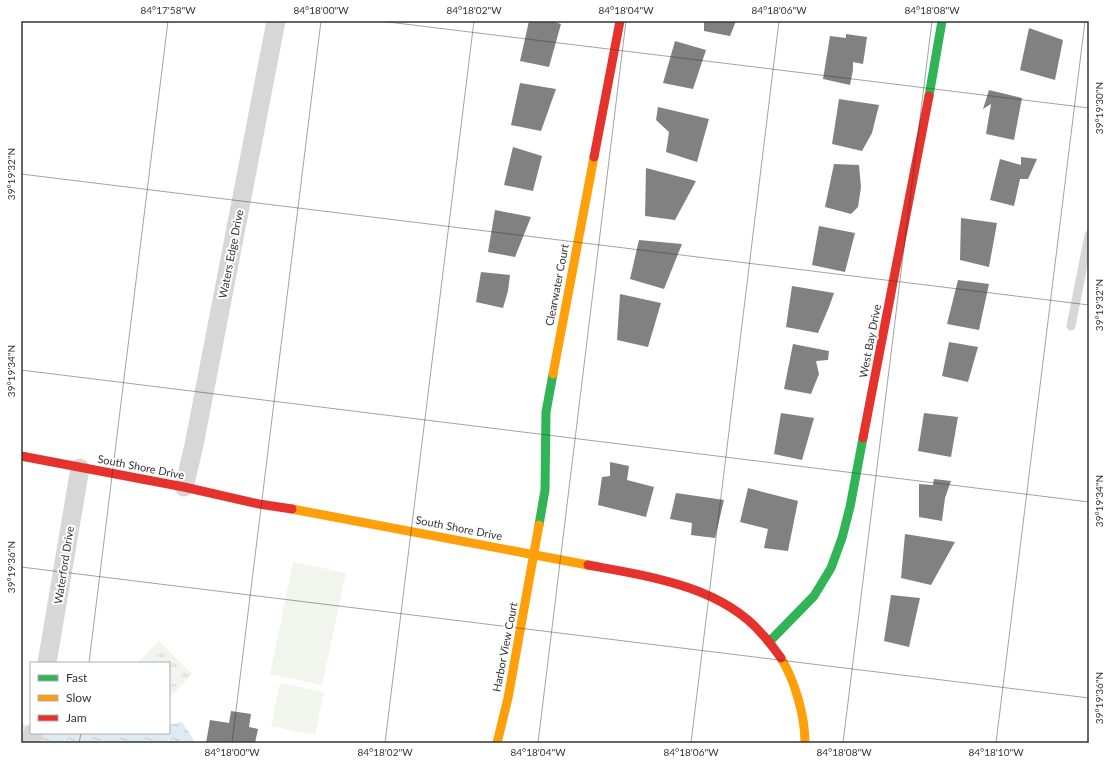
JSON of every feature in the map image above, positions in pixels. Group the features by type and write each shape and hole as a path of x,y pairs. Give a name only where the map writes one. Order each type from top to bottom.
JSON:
{"street":[{"name":"Waters Edge Drive","path":"184,487 194,445 276,21"},
{"name":"Clearwater Court","path":"535,555 545,490 544,444 546,412 620,21"},
{"name":"West Bay Drive","path":"769,642 814,596 830,568 842,538 850,506 920,151 942,21"},
{"name":"South Shore Drive","path":"21,456 184,487 258,504 323,514 617,570 679,584 710,595 738,612 762,634 782,660 800,705 805,743"},
{"name":"Waterford Drive","path":"47,662 80,468"},
{"name":"Harbor View Court","path":"497,743 508,698 535,555"}],"lane":[{"path":"1071,326 1089,235"}],"green space":[{"path":"293,562 346,573 322,685 270,674"},
{"path":"159,641 192,674 170,697 170,662 138,662"},
{"path":"280,683 324,692 315,735 271,726"}],"water":[{"path":"182,722 194,740 191,743 21,743 21,723 30,728 30,734 170,734 170,725"}],"building":[{"path":"529,21 551,21 561,24 549,67 520,61"},
{"path":"704,21 736,21 730,36 704,31"},
{"path":"1029,28 1063,40 1055,80 1020,70"},
{"path":"846,34 867,37 863,64 853,62 850,85 823,79 830,36 846,38"},
{"path":"675,41 706,50 693,89 663,83"},
{"path":"520,83 556,89 541,131 511,125"},
{"path":"989,90 1022,98 1014,140 986,134 991,104 983,109"},
{"path":"839,99 879,105 872,133 862,151 832,144"},
{"path":"658,107 709,119 697,162 666,152 669,132 656,120"},
{"path":"513,147 542,156 533,191 504,185"},
{"path":"1021,157 1037,159 1028,179 1020,179 1014,206 990,200 1000,159 1021,165"},
{"path":"834,164 859,165 861,187 858,207 851,214 825,207"},
{"path":"646,168 696,181 675,220 645,216"},
{"path":"495,210 531,217 515,257 488,252"},
{"path":"961,218 997,223 989,267 960,260"},
{"path":"819,226 855,233 845,272 812,265"},
{"path":"639,240 682,244 664,289 630,279"},
{"path":"481,272 510,275 508,291 503,308 476,302"},
{"path":"958,280 989,284 979,330 947,324"},
{"path":"792,286 834,293 818,333 786,327"},
{"path":"620,294 661,303 648,347 617,340"},
{"path":"949,342 978,347 968,382 942,376"},
{"path":"793,344 829,351 828,360 816,361 819,374 811,394 784,389"},
{"path":"781,413 814,418 802,460 774,454"},
{"path":"924,413 958,417 951,457 918,451"},
{"path":"610,462 629,466 627,480 654,487 646,517 598,505 602,477 610,476"},
{"path":"934,479 951,481 945,498 942,521 919,517 919,484 933,485"},
{"path":"748,488 798,501 788,551 764,548 768,529 740,522"},
{"path":"676,493 724,500 715,538 691,535 692,523 670,519"},
{"path":"905,534 955,542 931,585 901,578"},
{"path":"891,595 920,598 909,647 884,641"},
{"path":"231,711 251,714 249,727 258,729 255,743 206,743 210,720 229,723"}],"traffic: fast":[{"path":"929,96 942,21"},
{"path":"539,525 545,490 546,412 553,374"},
{"path":"769,642 814,596 831,568 842,538 850,507 863,438"}],"traffic: slow":[{"path":"553,374 594,157"},
{"path":"292,509 588,565"},
{"path":"497,743 508,698 539,525"},
{"path":"781,658 795,688 801,710 805,733 805,743"}],"traffic: jam":[{"path":"594,157 620,21"},
{"path":"863,438 929,96"},
{"path":"21,456 184,487 259,504 292,509"},
{"path":"588,565 659,579 705,594 726,605 745,618 765,637 781,658"}]}
